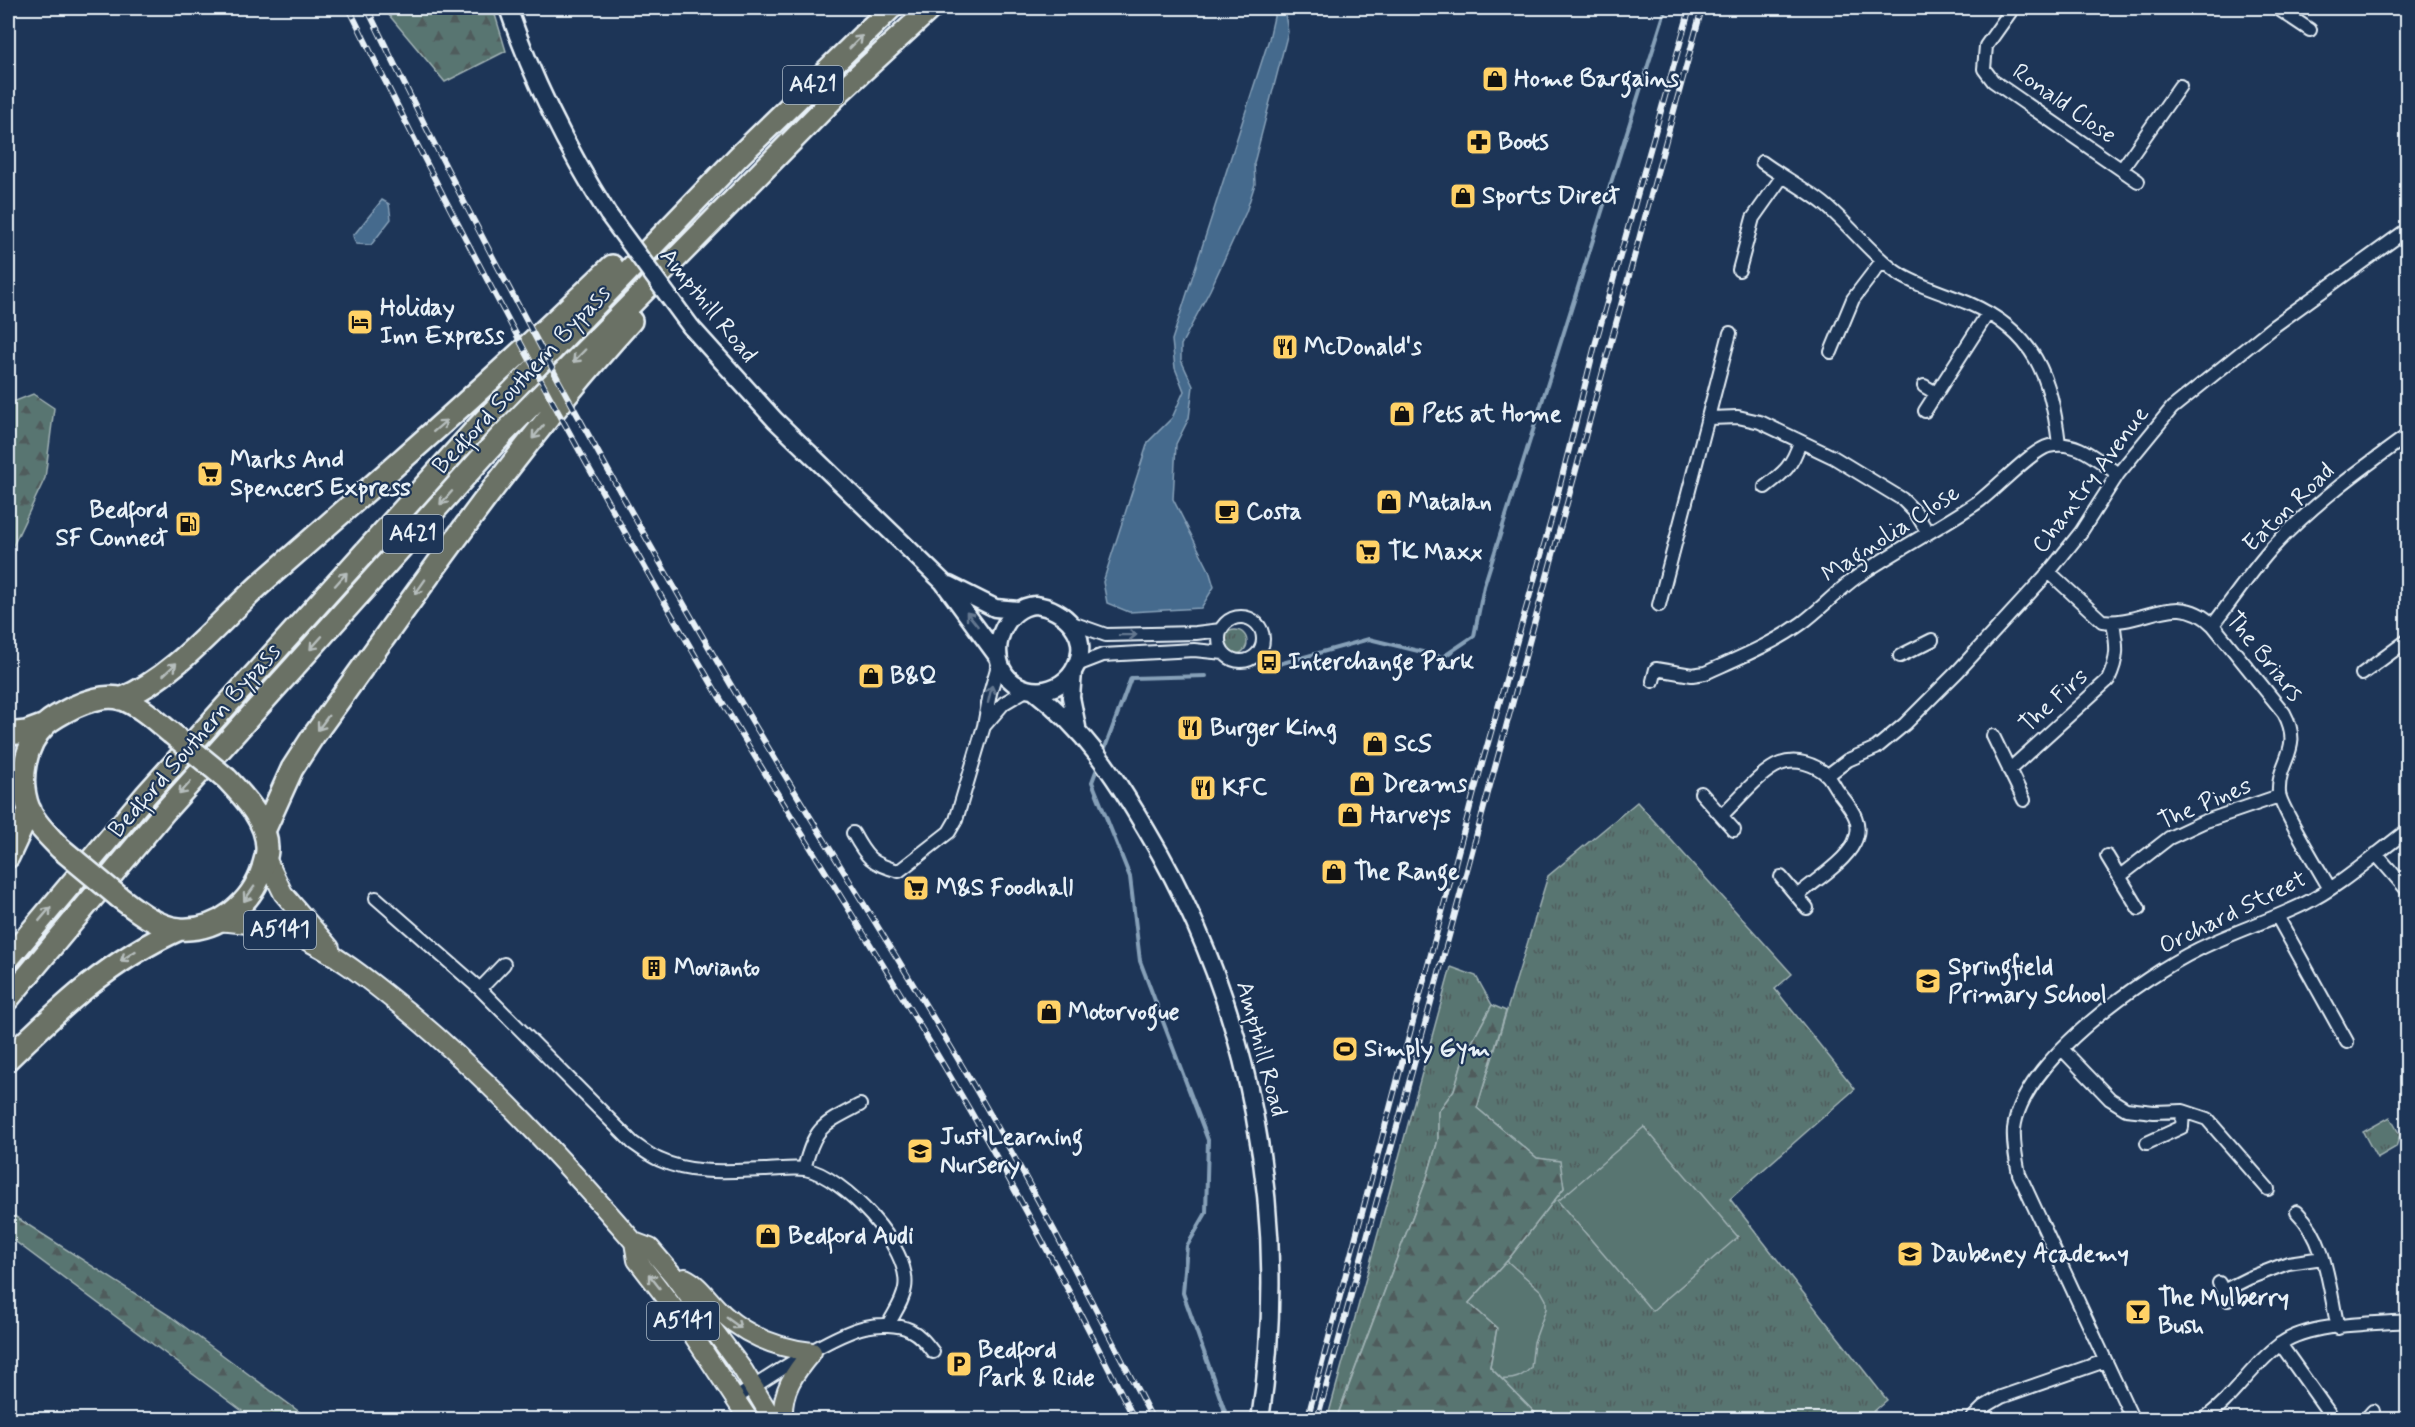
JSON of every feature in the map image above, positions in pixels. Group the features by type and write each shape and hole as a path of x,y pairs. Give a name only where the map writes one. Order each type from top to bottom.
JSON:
{"highway":[{"name":"Bedford Southern Bypass","path":"8,959 145,796 476,429 739,156 891,8"},
{"name":"Bedford Southern Bypass","path":"8,999 165,811 503,434 842,90 931,8"},
{"path":"264,831 292,769 307,745 458,534 530,442 622,331 842,90"},
{"path":"121,699 140,691 163,676 254,591 511,363 650,231 739,156"},
{"path":"8,734 26,732 45,725 80,704 101,698 121,699 142,709 227,779 247,800 264,831 267,850 260,877 248,897 235,912 219,921 180,929 147,943 87,985 8,1059"},
{"path":"8,857 27,802 23,776 26,756 45,725"},
{"path":"8,777 27,802 43,831 60,848 119,897 158,923 180,929"}],"main road":[{"name":"Ampthill Road","path":"508,8 550,112 585,178 608,214 690,327 775,420 943,582 981,630 999,660"},
{"name":"Ampthill Road","path":"943,582 986,605 1005,610 1018,610"},
{"path":"1035,605 1053,608 1072,623 1076,630 1080,647 1075,669 1066,680 1054,687 1030,691 1009,679 999,660 1002,631 1018,610 1035,605"},
{"name":"Ampthill Road","path":"1075,669 1071,697 1077,727"},
{"name":"Ampthill Road","path":"1030,691 1077,727 1106,766 1155,844 1195,922 1233,1025 1249,1084 1260,1144 1269,1221 1270,1329 1260,1419"},
{"name":"A5141","path":"266,858 283,893 337,956 445,1043 513,1107 634,1242 650,1248 673,1275 754,1387 773,1419"},
{"name":"A5141","path":"219,921 273,928 293,934 337,956"},
{"name":"A5141","path":"634,1242 637,1260 683,1320 749,1419"},
{"path":"673,1275 688,1279 723,1314 755,1336 788,1349 812,1352"},
{"path":"783,1419 783,1404 788,1386 796,1371 812,1352"}],"street":[{"name":"Ronald Close","path":"2013,8 1986,46 1984,69 1993,81 2138,181"},
{"path":"2277,8 2310,30"},
{"path":"2293,18 2301,8"},
{"name":"Ronald Close","path":"2122,169 2180,86"},
{"path":"1762,162 1821,201 1882,261 1908,278 1988,313 2020,338 2043,370 2055,410 2058,444 2078,447 2118,474"},
{"path":"1739,270 1753,218 1782,177"},
{"name":"Chantry Avenue","path":"1828,776 1848,760 1876,748 1905,724 1958,671 2049,572 2081,532 2118,474 2172,408 2274,326 2408,229"},
{"path":"1831,352 1853,299 1882,261"},
{"path":"1924,411 1988,313"},
{"path":"1659,604 1710,418 1730,333"},
{"path":"1924,386 1936,393"},
{"path":"1710,418 1738,417 1760,422 1833,457 1902,499 1916,513 1928,533"},
{"name":"Eaton Road","path":"2212,625 2272,548 2302,517 2333,490 2408,435"},
{"path":"1765,487 1786,471 1794,461 1800,442"},
{"name":"Magnolia Close","path":"1653,681 1656,669 1676,674 1705,673 1780,637 1804,622 1858,577 1984,498 2035,453 2046,446 2058,444"},
{"path":"2049,572 2067,586 2092,614 2102,621 2113,622"},
{"name":"The Briars","path":"2113,622 2179,608 2191,609 2203,615 2284,712 2292,728 2292,744 2280,778 2279,796"},
{"path":"1075,669 1103,655 1194,650 1224,653 1234,660 1252,658 1260,648 1262,636 1257,625 1247,618 1235,618 1229,621 1221,630 1219,642 1224,653"},
{"name":"The Firs","path":"2009,770 2109,680 2116,663 2117,647 2113,622"},
{"path":"1072,623 1106,636 1221,630"},
{"path":"1900,656 1932,639"},
{"path":"2362,674 2408,640"},
{"path":"853,833 865,855 880,867 898,871 949,832 956,820 984,726 999,660"},
{"path":"984,726 1005,703 1030,691"},
{"name":"The Firs","path":"1993,736 2024,800"},
{"path":"1722,815 1764,775 1779,764 1795,761 1810,765 1828,776 1850,804 1856,817 1858,830 1854,843 1845,856 1797,896"},
{"path":"1701,793 1734,830"},
{"path":"2279,796 2330,889"},
{"name":"The Pines","path":"2120,876 2169,838 2203,822 2279,796"},
{"name":"Orchard Street","path":"2133,1419 2019,1174 2014,1150 2014,1127 2025,1097 2062,1048 2114,1004 2158,972 2197,950 2305,904 2330,889 2408,830"},
{"path":"2376,854 2408,891"},
{"path":"2107,855 2139,909"},
{"path":"1780,878 1807,908"},
{"path":"376,898 480,989 633,1143 660,1160 688,1169 719,1171 804,1169 844,1188 870,1213 892,1245 903,1269 905,1287 900,1304 888,1325"},
{"path":"2277,916 2347,1042"},
{"path":"480,989 504,964"},
{"path":"2062,1048 2110,1099 2126,1109 2154,1112 2184,1111 2207,1119 2268,1189"},
{"path":"804,1169 811,1142 820,1129 860,1105"},
{"path":"2147,1143 2182,1127 2184,1111"},
{"path":"2297,1212 2315,1235 2323,1258 2338,1328"},
{"path":"2223,1291 2248,1278 2288,1263 2323,1258"},
{"path":"2202,1419 2280,1344 2299,1334 2408,1321"},
{"path":"736,1398 812,1352 865,1327 888,1325 909,1329 922,1338 933,1352"},
{"path":"2280,1344 2334,1419"},
{"path":"1971,1419 1984,1407 2001,1397 2105,1361"}],"green space":[{"path":"383,8 493,8 506,51 445,82"},
{"path":"33,394 54,408 45,478 13,546 8,573 8,404"},
{"path":"1235,630 1244,633 1247,642 1244,651 1235,654 1226,651 1223,642 1226,633"},
{"path":"1637,802 1792,974 1775,989 1855,1089 1730,1199 1887,1400 1865,1419 1541,1419 1490,1367 1497,1328 1469,1303 1507,1261 1564,1188 1559,1162 1537,1158 1477,1108 1548,876"},
{"path":"1451,967 1476,976 1492,1005 1463,1059 1454,1090 1438,1112 1438,1140 1427,1178 1336,1419 1327,1420"},
{"path":"1492,1005 1506,1011 1477,1108 1537,1158 1560,1161 1564,1188 1507,1261 1469,1303 1497,1328 1490,1367 1541,1419 1336,1420 1427,1178 1438,1140 1438,1112 1454,1090 1463,1059"},
{"path":"2390,1117 2400,1135 2396,1147 2377,1158 2363,1132"},
{"path":"1644,1127 1738,1237 1652,1311 1558,1201"},
{"path":"8,1212 170,1316 309,1419 253,1419 8,1236"},
{"path":"1507,1261 1541,1291 1546,1300 1546,1309 1534,1342 1531,1368 1518,1377 1502,1379 1490,1367 1497,1328 1469,1303"}],"water":[{"path":"1276,8 1284,8 1288,32 1254,163 1255,184 1246,212 1210,290 1181,345 1181,360 1193,386 1189,418 1176,444 1173,499 1209,570 1214,587 1201,608 1129,612 1107,603 1103,582 1148,442 1172,418 1184,391 1175,368 1172,340 1269,39"},
{"path":"382,200 389,204 391,219 371,245 356,244 353,236"}],"waterway":[{"path":"1279,664 1369,639 1443,657 1474,636 1484,586 1666,8"},
{"path":"1103,753 1131,678 1206,676"},
{"path":"1098,766 1092,782 1130,877 1140,961 1208,1140 1206,1213 1187,1246 1183,1293 1228,1420"}],"railway":[{"path":"349,8 480,266 618,520 744,738 978,1124 1047,1250 1135,1420"},
{"path":"367,8 452,179 586,431 758,730 992,1118 1063,1247 1153,1420"},
{"path":"1307,1420 1473,796 1553,513 1595,345 1690,8"},
{"path":"1317,1420 1702,8"}],"place":[{"name":"Home Bargains","path":"1495,79"},
{"name":"Boots","path":"1479,142"},
{"name":"Sports Direct","path":"1463,196"},
{"name":"Holiday Inn Express","path":"360,322"},
{"name":"McDonald's","path":"1285,347"},
{"name":"Pets at Home","path":"1402,414"},
{"name":"Marks And Spencers Express","path":"210,474"},
{"name":"Matalan","path":"1389,502"},
{"name":"Costa","path":"1227,512"},
{"name":"Bedford SF Connect","path":"188,524"},
{"name":"TK Maxx","path":"1368,552"},
{"name":"Interchange Park","path":"1269,662"},
{"name":"B&Q","path":"871,676"},
{"name":"Burger King","path":"1190,728"},
{"name":"ScS","path":"1375,744"},
{"name":"Dreams","path":"1362,784"},
{"name":"KFC","path":"1203,788"},
{"name":"Harveys","path":"1350,815"},
{"name":"The Range","path":"1334,872"},
{"name":"M&S Foodhall","path":"916,888"},
{"name":"Movianto","path":"654,968"},
{"name":"Springfield Primary School","path":"1928,981"},
{"name":"Motorvogue","path":"1049,1012"},
{"name":"Simply Gym","path":"1345,1049"},
{"name":"Just Learning Nursery","path":"920,1151"},
{"name":"Bedford Audi","path":"768,1236"},
{"name":"Daubeney Academy","path":"1910,1254"},
{"name":"The Mulberry Bush","path":"2138,1312"},
{"name":"Bedford Park & Ride","path":"959,1364"}]}
